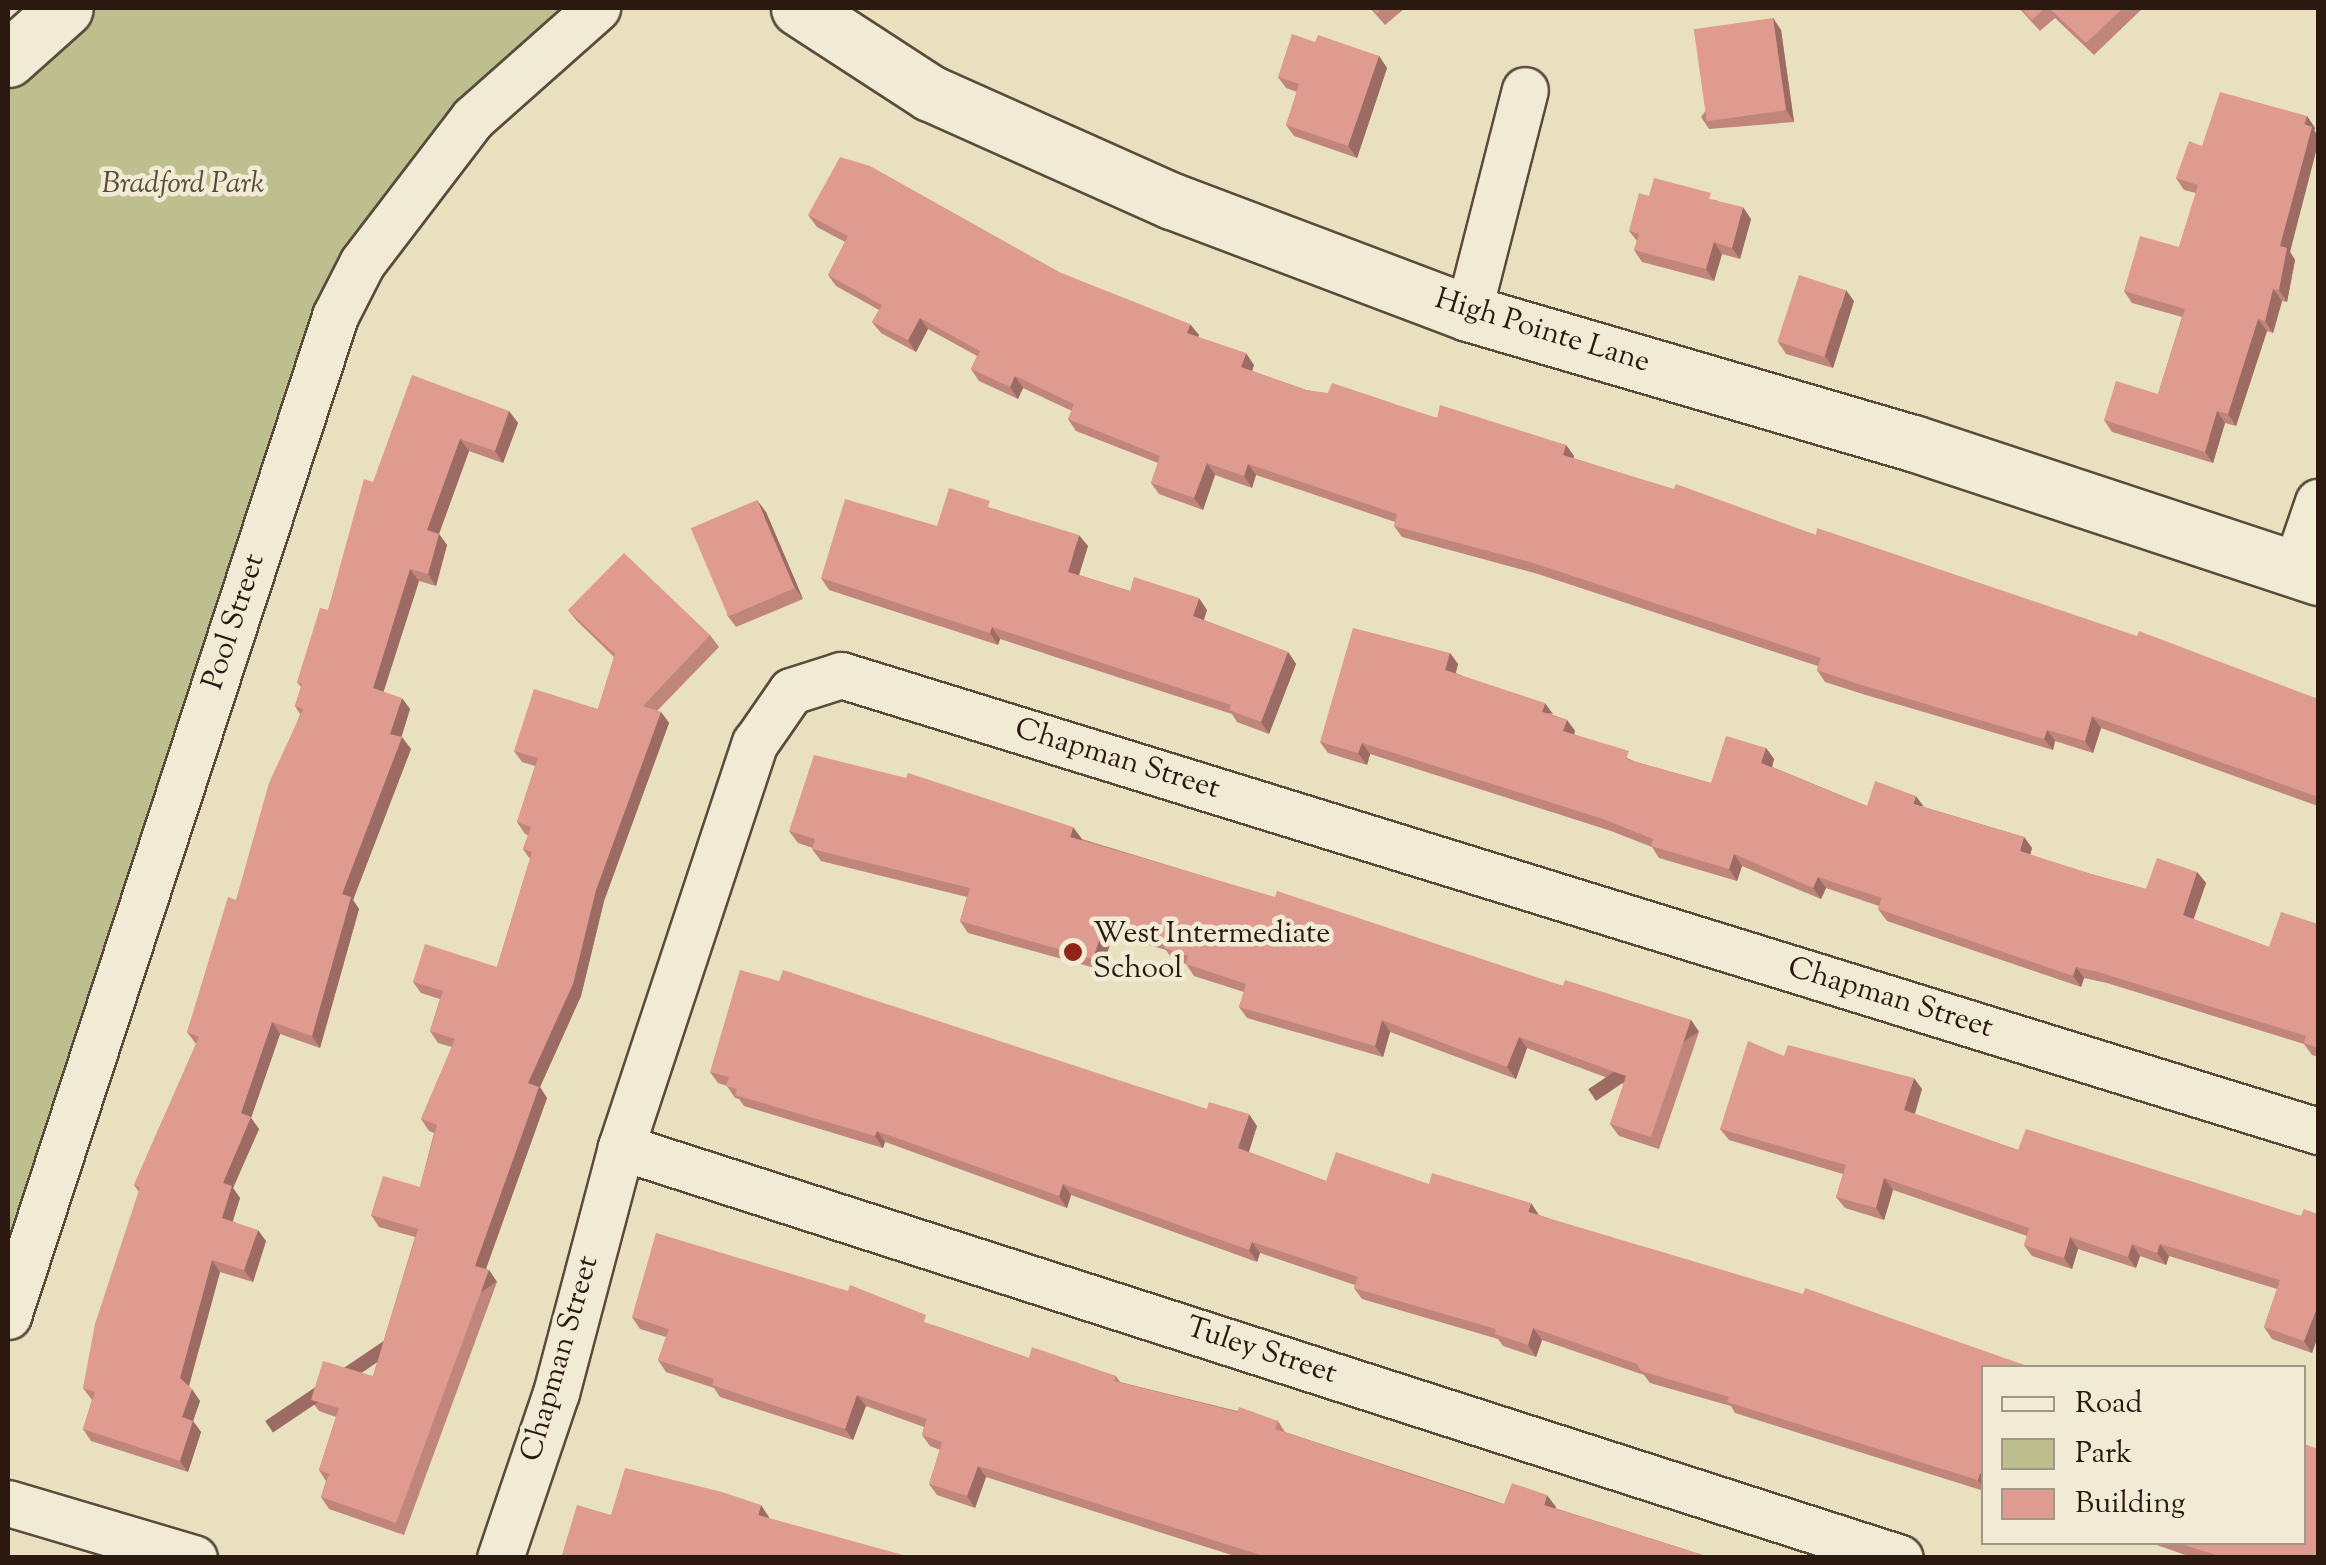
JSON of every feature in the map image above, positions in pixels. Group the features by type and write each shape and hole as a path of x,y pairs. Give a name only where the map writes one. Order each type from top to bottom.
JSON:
{"street":[{"path":"8,59 65,8"},
{"name":"Pool Street","path":"8,1316 335,316 362,263 472,118 597,8"},
{"name":"High Pointe Lane","path":"800,8 930,93 1172,201 1468,312 1913,443 2306,573"},
{"path":"1468,312 1525,90"},
{"path":"2306,573 2318,502"},
{"name":"Chapman Street","path":"500,1558 556,1394 621,1147 755,744 791,691 841,676 2318,1132"},
{"name":"Tuley Street","path":"621,1147 1900,1558"},
{"path":"8,1503 194,1558"}],"green space":[{"name":"Bradford Park","path":"90,8 565,8 468,95 404,169 346,252 300,346 8,1280 8,83"}],"building":[{"path":"2021,8 2045,8 2032,20"},
{"path":"2049,8 2123,8 2086,43"},
{"path":"1773,18 1786,110 1707,121 1694,29"},
{"path":"1292,34 1315,42 1318,35 1379,56 1348,146 1286,125 1299,84 1278,77"},
{"path":"2220,92 2307,116 2304,124 2312,127 2280,246 2287,248 2279,290 2273,289 2265,321 2258,319 2228,414 2217,411 2205,452 2104,420 2116,381 2158,394 2185,309 2124,291 2140,236 2179,247 2198,185 2176,178 2189,141 2202,146"},
{"path":"840,157 870,166 1061,273 1190,324 1187,333 1246,353 1241,367 1306,390 1328,393 1332,383 1437,418 1440,405 1566,445 1563,455 1674,489 1676,484 1816,535 1817,528 2137,636 2139,631 2318,699 2318,797 2092,716 2085,741 2047,730 2044,739 1858,684 1817,670 1821,658 1530,562 1394,526 1397,514 1248,464 1244,476 1207,463 1194,498 1151,483 1160,456 1068,419 1074,404 1015,376 1010,387 971,369 980,351 920,318 908,340 872,322 882,305 828,275 848,236 808,215"},
{"path":"1654,178 1711,193 1709,199 1743,207 1732,248 1714,242 1706,269 1634,250 1639,234 1629,231 1639,193 1649,196"},
{"path":"1799,275 1846,290 1824,357 1777,342"},
{"path":"412,375 509,411 495,451 460,439 427,530 439,534 428,574 410,569 373,688 402,698 390,734 402,737 342,894 351,897 312,1036 272,1022 241,1113 251,1117 223,1183 232,1186 222,1218 258,1230 244,1270 212,1260 180,1378 192,1389 182,1417 193,1421 180,1461 83,1429 95,1392 83,1388 95,1324 140,1187 134,1185 199,1037 187,1032 228,897 236,900 269,783 303,709 295,706 302,684 297,682 320,608 328,610 364,479 373,482"},
{"path":"949,488 990,501 988,507 1079,535 1068,572 1130,591 1134,577 1199,598 1193,616 1288,652 1261,722 1229,710 1231,705 992,627 990,633 821,578 845,499 937,526"},
{"path":"757,500 795,588 728,617 691,528"},
{"path":"624,553 710,635 643,706 661,712 596,890 573,984 528,1083 539,1087 475,1266 489,1270 396,1523 321,1497 329,1474 319,1470 339,1408 311,1400 323,1361 373,1376 418,1229 371,1215 383,1176 420,1187 437,1125 421,1119 455,1039 430,1031 443,991 413,982 425,944 497,967 532,852 523,849 531,827 517,822 538,758 514,751 534,689 598,709 615,654 568,610"},
{"path":"1353,628 1450,653 1445,670 1545,703 1542,712 1567,720 1563,731 1629,751 1626,759 1711,783 1726,736 1766,748 1761,763 1867,806 1875,781 1916,796 1913,804 2024,837 2020,851 2091,874 2146,889 2157,858 2197,872 2183,915 2269,947 2281,912 2318,924 2318,1048 2304,1043 2306,1036 2098,972 2076,967 2073,976 1878,909 1882,898 1818,877 1813,888 1734,854 1729,869 1651,846 1653,839 1603,819 1362,743 1358,753 1320,742"},
{"path":"814,755 906,778 908,773 1073,827 1070,837 1275,897 1277,891 1563,986 1565,980 1691,1020 1651,1137 1610,1124 1626,1076 1519,1037 1507,1067 1382,1020 1375,1046 1239,1007 1246,984 1186,964 1188,956 1164,948 1167,941 1105,922 1093,959 960,921 970,888 812,849 815,839 789,831"},
{"path":"740,970 779,981 783,970 1207,1109 1209,1102 1249,1114 1238,1148 1326,1181 1336,1152 1429,1184 1432,1173 1531,1203 1528,1212 1803,1294 1805,1288 2024,1365 1981,1365 1978,1480 1727,1402 1729,1397 1641,1371 1637,1364 1533,1328 1528,1345 1495,1334 1496,1329 1354,1288 1358,1277 1252,1242 1249,1250 1063,1184 1059,1196 877,1131 875,1136 735,1095 737,1089 726,1086 729,1077 710,1072"},
{"path":"1748,1041 1784,1056 1788,1045 1914,1078 1904,1110 2018,1150 2026,1129 2301,1216 2304,1209 2318,1214 2318,1309 2304,1341 2264,1327 2280,1280 2160,1244 2157,1253 2132,1244 2128,1257 2070,1237 2064,1258 2024,1245 2029,1228 1884,1178 1876,1208 1836,1197 1846,1165 1720,1129"},
{"path":"656,1233 848,1291 850,1285 926,1315 924,1322 1029,1358 1032,1347 1116,1376 1114,1381 1237,1412 1239,1407 1278,1421 1275,1429 1494,1502 1504,1504 1512,1483 1547,1495 1544,1505 1712,1558 1270,1558 978,1466 967,1496 929,1484 942,1442 922,1435 927,1419 857,1395 845,1429 712,1385 714,1379 658,1360 669,1329 632,1317"},
{"path":"2306,1445 2318,1449 2318,1558 2225,1558 2184,1545 2306,1545"},
{"path":"625,1468 722,1492 761,1505 758,1515 914,1558 561,1558 577,1505 611,1515"}],"place":[{"name":"West Intermediate School","path":"1073,952"}]}
